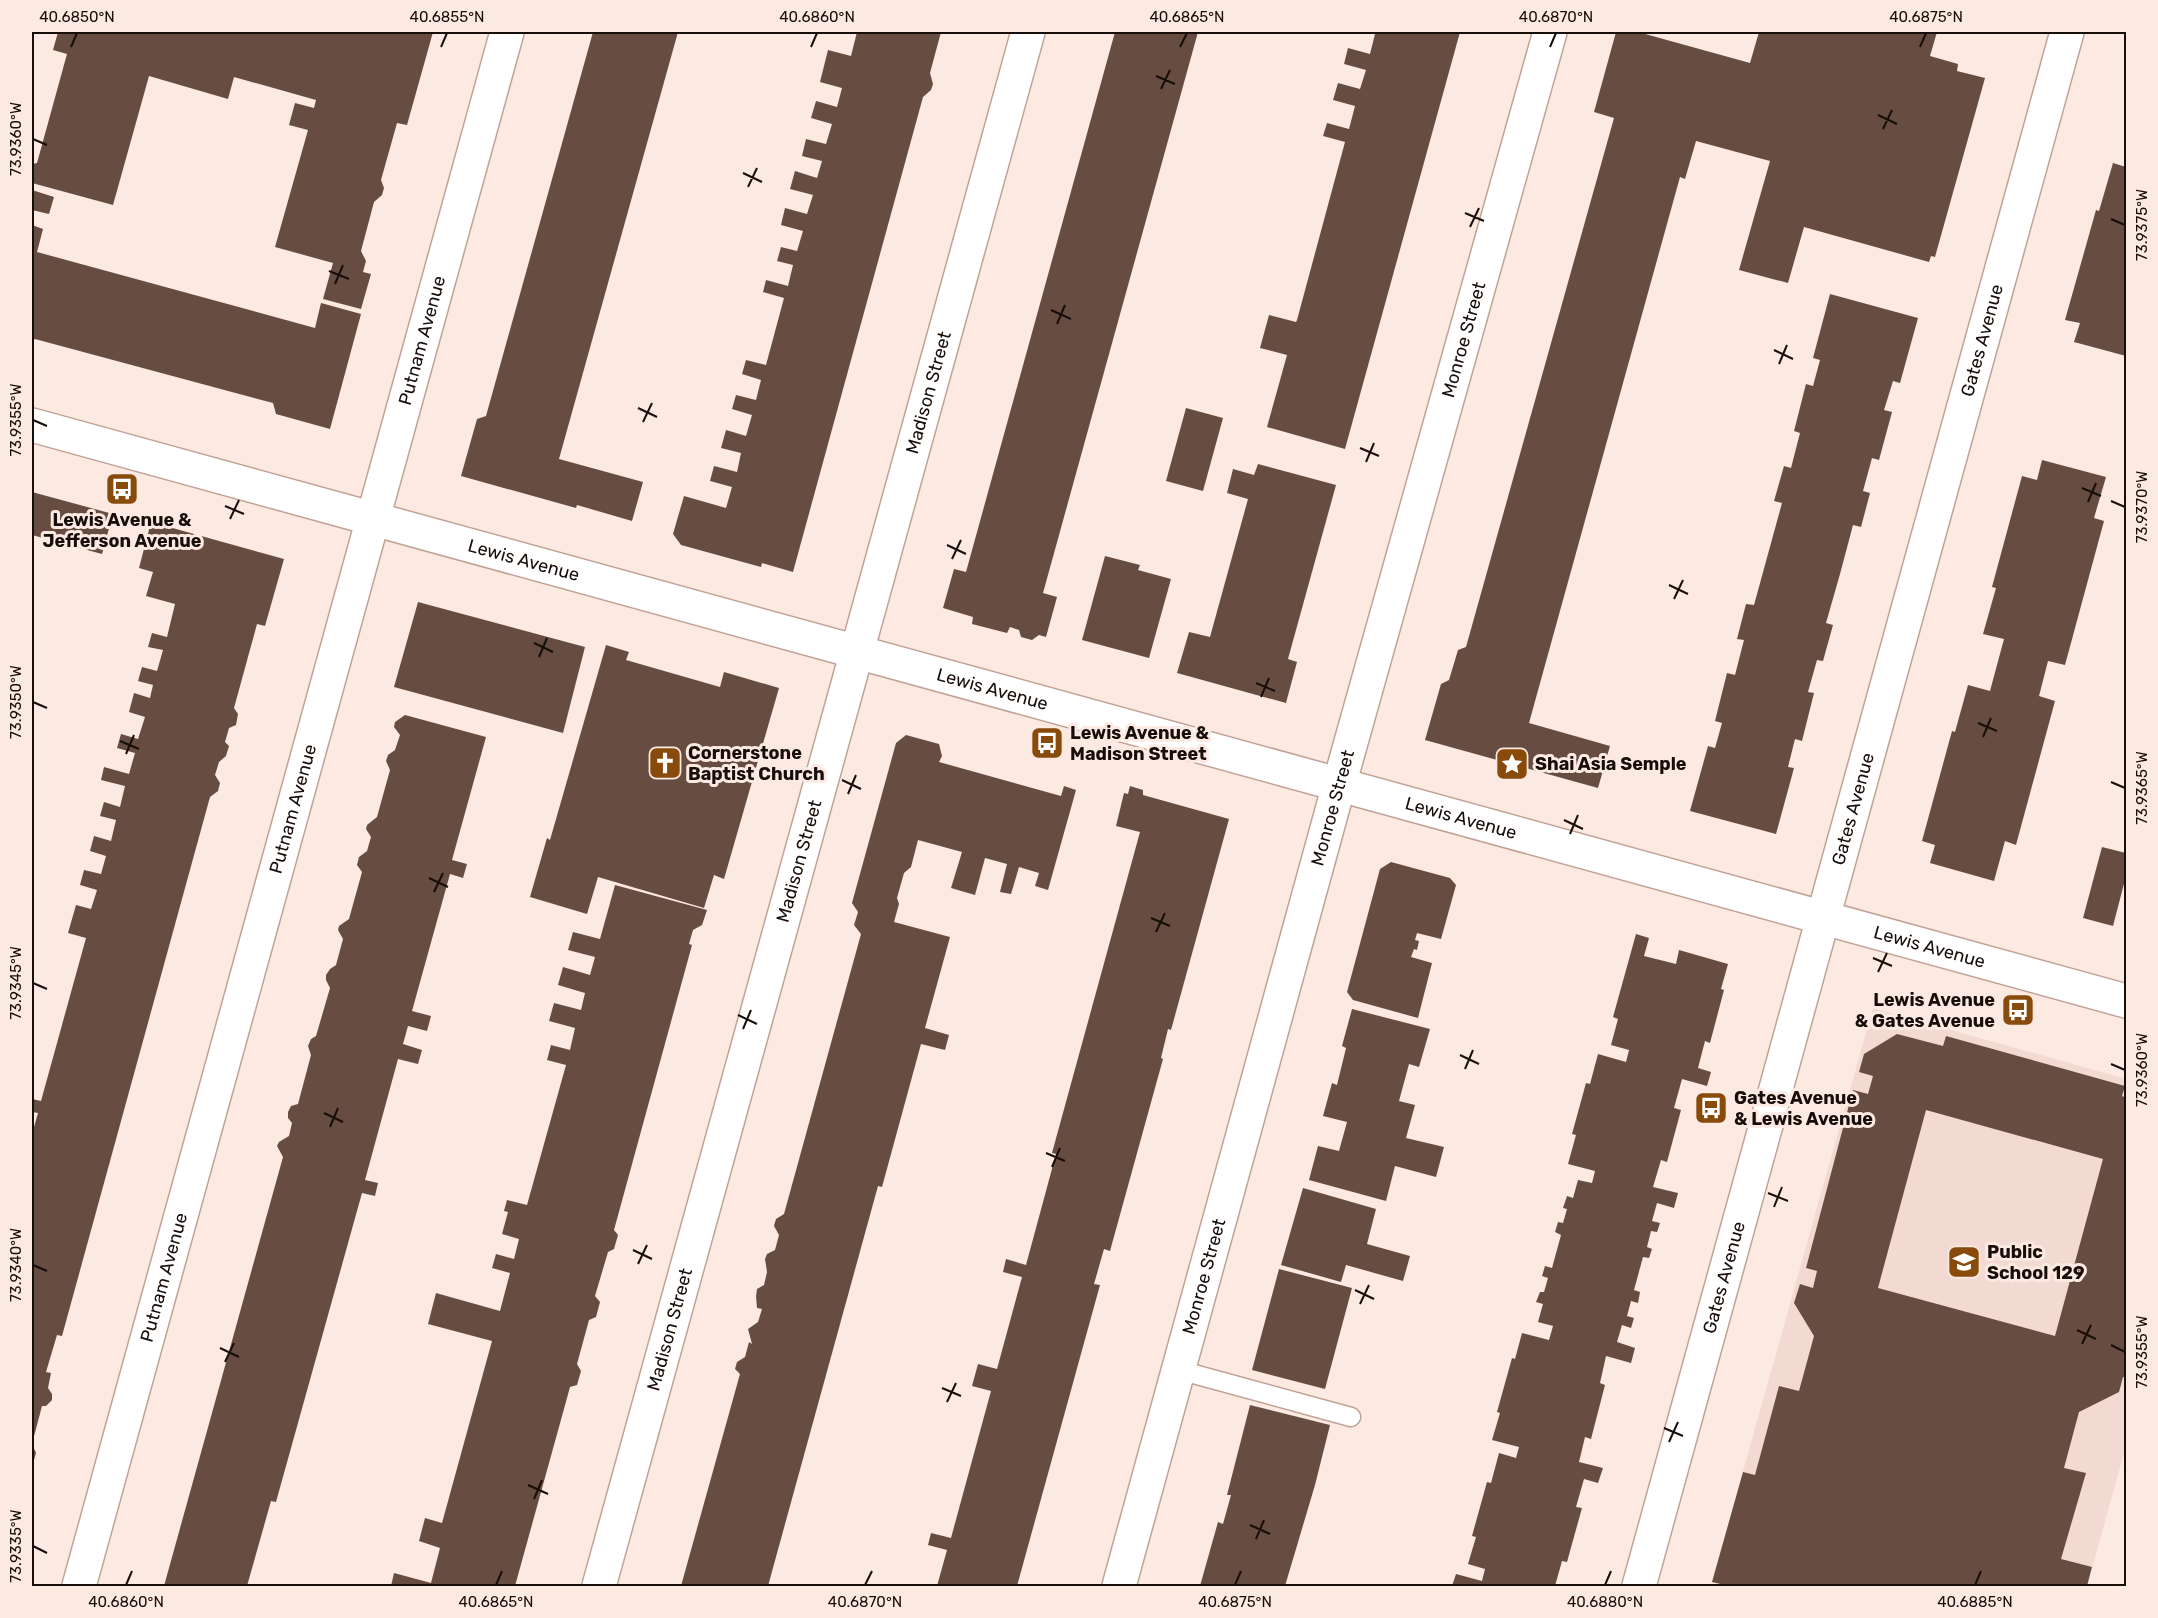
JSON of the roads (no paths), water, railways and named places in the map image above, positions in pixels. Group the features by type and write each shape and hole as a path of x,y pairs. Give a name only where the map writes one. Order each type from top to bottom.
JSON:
{"street":[{"name":"Putnam Avenue","path":"79,1587 507,32"},
{"name":"Madison Street","path":"599,1587 1028,32"},
{"name":"Monroe Street","path":"1119,1587 1339,785 1550,32"},
{"name":"Gates Avenue","path":"1639,1587 2067,32"},
{"name":"Lewis Avenue","path":"32,426 2127,1001"}],"lane":[{"path":"1179,1370 1352,1417"}],"place":[{"name":"Lewis Avenue & Jefferson Avenue","path":"122,489"},
{"name":"Lewis Avenue & Madison Street","path":"1047,743"},
{"name":"Cornerstone Baptist Church","path":"665,763"},
{"name":"Shai Asia Semple","path":"1512,764"},
{"name":"Lewis Avenue & Gates Avenue","path":"2018,1010"},
{"name":"Gates Avenue & Lewis Avenue","path":"1711,1108"},
{"name":"Public School 129","path":"1964,1262"}]}
